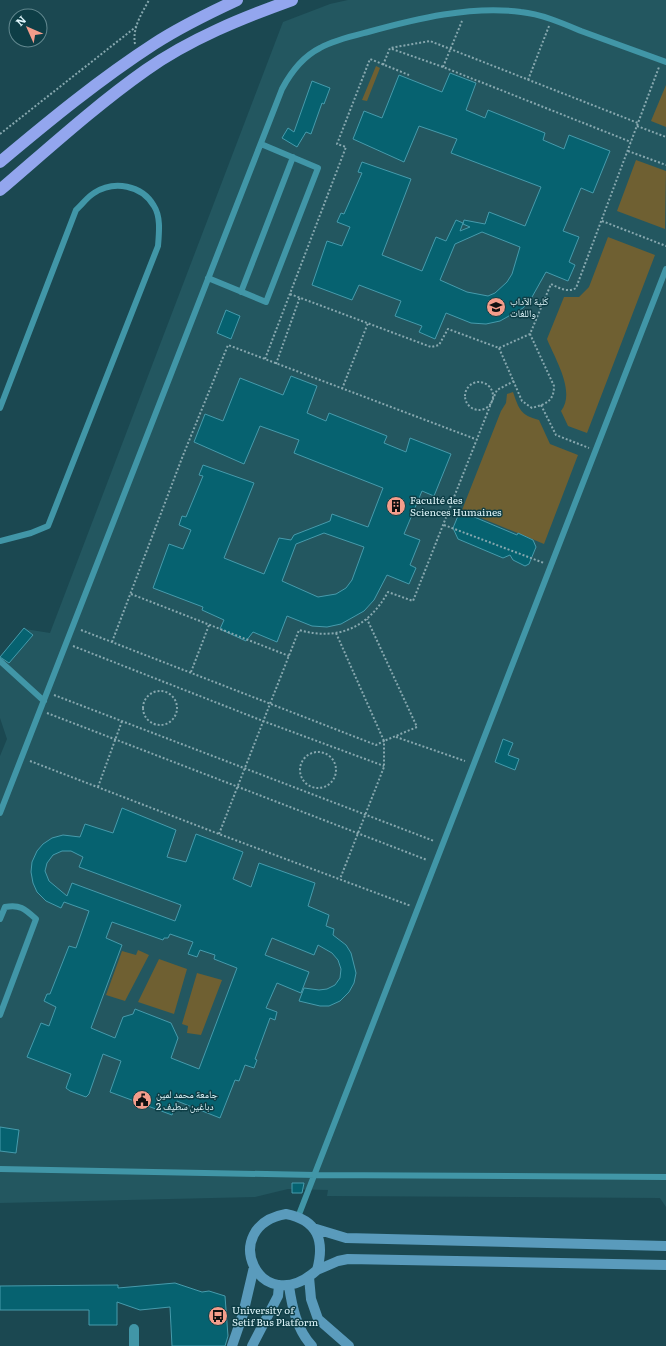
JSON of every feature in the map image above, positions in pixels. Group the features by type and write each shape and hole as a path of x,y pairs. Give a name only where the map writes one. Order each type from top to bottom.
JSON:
{"highway":[{"path":"0,162 103,80 139,54 195,20 237,0"},
{"path":"0,190 103,103 147,69 200,39 232,24 292,0"}],"main road":[{"path":"666,1246 346,1238 313,1228 298,1217 286,1214 274,1216 259,1227 250,1243 250,1255 254,1267 261,1276 269,1282 284,1286 299,1283 317,1270 338,1261 348,1259 666,1265"},
{"path":"313,1228 319,1237 321,1247 317,1270"},
{"path":"232,1346 243,1314 254,1267"},
{"path":"309,1277 311,1299 318,1319 348,1346"},
{"path":"252,1346 284,1286"},
{"path":"284,1286 298,1323 306,1340 312,1346"}],"street":[{"path":"134,1329 134,1346"}],"lane":[{"path":"0,813 260,144 291,72 304,59 320,48 348,37 407,21 465,12 521,12 552,20 664,62"},
{"path":"208,278 266,302 318,168 260,144"},
{"path":"241,292 293,157"},
{"path":"0,408 76,210 94,193 110,186 128,186 145,195 155,206 159,226 158,246 48,526 31,533 0,540"},
{"path":"298,1217 666,269"},
{"path":"0,661 44,701"},
{"path":"0,919 5,907 15,905 25,910 36,919 0,1015"},
{"path":"0,1169 315,1175 666,1177"}],"path":[{"path":"139,54 135,42 137,26 149,0"},
{"path":"443,67 465,12"},
{"path":"528,80 552,20"},
{"path":"0,134 137,26"},
{"path":"390,48 430,41 638,123"},
{"path":"383,65 390,48"},
{"path":"390,48 443,67 631,142"},
{"path":"265,360 346,147 337,144 370,59 408,75"},
{"path":"290,294 431,347 439,345 448,329 499,348 530,334 551,284 566,290 576,288 638,123 664,62"},
{"path":"637,126 666,137"},
{"path":"628,150 666,165"},
{"path":"601,221 666,246"},
{"path":"276,364 300,297"},
{"path":"342,389 368,323"},
{"path":"499,348 522,401 527,406 532,408 550,402 554,395 554,386 530,334"},
{"path":"112,642 182,458 228,345 478,440"},
{"path":"219,834 299,630 323,635 336,633 358,626 375,612 388,592 413,601 497,390 514,382"},
{"path":"474,383 483,383 492,392 492,401 484,409 475,410 468,405 466,401 466,392 474,383"},
{"path":"541,405 556,435 595,451"},
{"path":"444,525 551,565"},
{"path":"131,594 288,656"},
{"path":"73,626 376,745 417,727 367,619"},
{"path":"191,672 209,624"},
{"path":"336,633 384,741 384,766 340,879"},
{"path":"66,643 263,721 384,766"},
{"path":"164,691 170,693 177,703 177,715 169,723 163,725 151,723 144,714 144,702 152,693 164,691"},
{"path":"47,692 443,845"},
{"path":"40,711 238,786 435,864"},
{"path":"98,787 122,721"},
{"path":"396,737 474,764"},
{"path":"312,753 325,753 335,762 336,775 329,784 324,787 312,786 303,779 301,773 303,760 312,753"},
{"path":"22,758 219,834 418,908"}],"shaded area":[{"path":"348,0 666,0 666,1207 660,1198 327,1196 328,1190 288,1189 255,1197 0,1203 0,756 7,739 0,718 0,658 25,629 50,633 283,22 330,4"},
{"path":"376,66 380,68 367,101 362,100"},
{"path":"666,85 666,127 651,121"},
{"path":"636,160 666,171 665,229 617,211"},
{"path":"608,237 655,255 587,433 568,426 561,411 565,403 565,385 563,375 547,339 564,297 579,297 589,287"},
{"path":"513,392 521,410 528,416 539,420 550,444 578,455 544,544 462,510 501,411 506,403 507,394"},
{"path":"138,950 149,955 125,1001 106,995 122,951 136,955"},
{"path":"159,959 187,969 174,1014 138,1002"},
{"path":"197,973 222,980 201,1035 187,1033 188,1026 182,1024"}],"building":[{"path":"450,73 476,83 466,110 485,118 488,110 545,133 543,140 564,149 569,135 610,151 593,193 581,188 563,231 579,237 569,262 575,265 568,281 546,272 532,297 523,308 500,321 486,324 471,323 446,313 435,339 419,332 422,326 395,316 401,301 359,285 352,300 312,285 327,241 342,246 350,227 337,222 341,213 344,214 362,173 358,172 362,162 411,179 382,255 422,271 436,237 446,241 456,220 463,223 460,231 470,227 463,224 464,220 485,224 489,212 525,226 541,187 451,153 457,139 419,126 404,162 353,139 364,111 382,118 399,75 442,92","holes":["482,232 520,247 512,274 507,282 495,293 488,296 467,292 440,280 455,244"]},
{"path":"312,81 330,88 324,104 322,103 311,134 306,132 297,147 282,138 288,128 294,132"},
{"path":"226,310 240,316 231,339 217,333"},
{"name":"Faculté des Sciences Humaines","path":"291,376 317,386 307,413 326,421 329,413 387,436 384,443 406,452 410,438 451,454 434,496 422,491 404,534 420,540 410,565 416,568 409,584 387,575 374,600 364,611 341,624 327,627 312,626 287,616 277,642 253,632 246,641 220,629 224,620 202,610 203,607 153,588 169,544 183,549 191,530 179,525 182,516 186,517 203,476 199,475 203,465 254,483 224,558 264,574 279,538 291,540 294,535 330,521 332,514 368,527 383,488 294,453 299,440 260,426 244,464 194,442 205,414 223,421 240,378 283,395","holes":["324,533 364,547 352,580 346,588 336,594 318,597 282,581 296,544"]},
{"path":"460,511 517,535 518,533 533,540 536,547 529,564 525,566 513,560 510,555 503,558 458,539 453,528"},
{"path":"24,628 33,635 9,663 0,657"},
{"path":"503,739 513,743 508,755 519,759 515,770 495,762"},
{"path":"122,808 176,830 167,857 186,862 196,834 243,852 233,879 251,887 259,863 315,883 308,906 329,915 326,926 334,929 333,935 346,945 351,953 356,973 354,983 349,992 340,1001 329,1006 320,1006 299,1001 304,988 319,990 327,989 335,985 340,978 341,969 338,960 332,953 318,945 314,955 272,938 265,955 309,972 301,993 277,983 266,1008 277,1012 275,1020 270,1018 255,1059 257,1060 254,1068 245,1065 239,1081 235,1080 220,1118 177,1101 172,1115 110,1092 121,1061 103,1054 89,1094 86,1097 66,1088 71,1074 27,1057 41,1023 49,1026 56,1007 44,1001 47,994 50,994 69,946 76,948 89,911 64,902 61,908 46,901 37,892 33,883 31,872 32,862 37,851 43,844 52,838 63,835 80,837 85,824 113,833","holes":["62,851 71,851 83,857 79,867 181,905 175,921 72,883 67,896 49,881 45,871 47,863 53,855","112,922 163,940 164,938 168,938 170,934 193,942 188,954 197,957 200,950 215,955 214,959 237,968 199,1069 171,1058 178,1038 171,1023 135,1009 133,1014 123,1017 115,1038 91,1028 122,945 106,938"]},
{"path":"0,1127 19,1130 16,1153 0,1151"},
{"path":"292,1183 304,1183 302,1193 292,1193"},
{"path":"175,1283 202,1292 209,1291 225,1296 228,1336 225,1346 172,1346 170,1307 140,1310 117,1302 117,1325 89,1325 89,1310 0,1310 0,1286 118,1285 118,1288"}],"place":[{"name":"كلية الآداب واللغات","path":"496,307"},
{"name":"Faculté des Sciences Humaines","path":"396,506"},
{"name":"جامعة محمد لمين دباغين سطيف 2","path":"142,1100"},
{"name":"University of Setif Bus Platform","path":"218,1316"}]}
